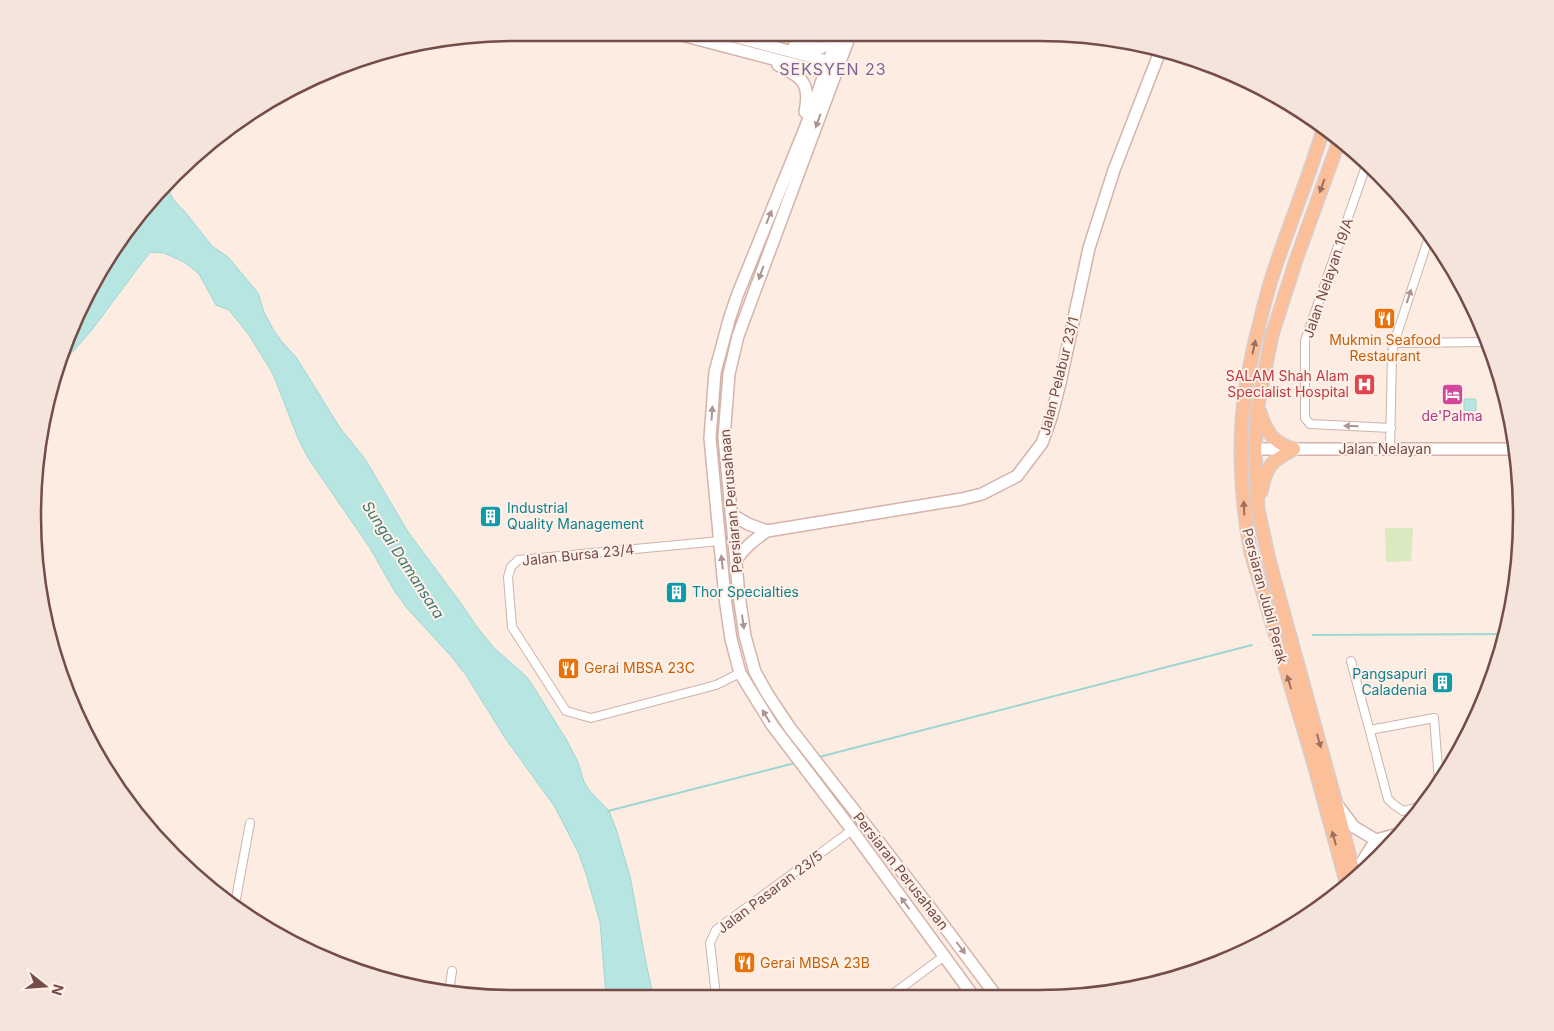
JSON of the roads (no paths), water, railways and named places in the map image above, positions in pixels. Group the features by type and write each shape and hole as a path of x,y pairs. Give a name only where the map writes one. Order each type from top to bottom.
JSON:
{"main road":[{"path":"705,41 758,55 832,68"},
{"path":"753,41 832,68"},
{"path":"765,44 821,48 831,41"},
{"name":"Persiaran Perusahaan","path":"837,41 832,68 738,336 729,374 724,437 745,636 755,672 768,695 992,990"},
{"name":"Persiaran Perusahaan","path":"847,41 832,68 806,126 737,296 715,372 710,438 731,640 740,673 772,725 852,830 969,990"},
{"path":"758,55 796,74 804,83 808,98 804,114 806,126"},
{"name":"Jalan Pelabur 23/1","path":"736,560 744,548 768,531 972,497 998,487 1017,476 1042,443 1051,418 1088,248 1114,170 1158,56"},
{"name":"Persiaran Jubli Perak","path":"1321,135 1272,279 1257,334 1246,388 1242,424 1242,468 1244,519 1251,553 1312,757 1345,877"},
{"name":"Persiaran Jubli Perak","path":"1337,148 1308,227 1272,335 1258,405 1255,449 1258,508 1269,560 1353,870"},
{"path":"1258,405 1263,424 1270,435 1284,446 1294,449"},
{"path":"1242,468 1246,455 1255,449"},
{"name":"Jalan Nelayan","path":"1255,449 1508,449"},
{"path":"1258,508 1264,479 1269,466 1277,458 1294,449"},
{"path":"731,514 748,524 768,531"},
{"path":"1336,803 1354,827 1376,840"},
{"path":"1362,862 1376,840 1387,837"}],"street":[{"name":"Jalan Nelayan 19/A","path":"1364,171 1305,340 1305,418 1310,424 1391,428"},
{"path":"1390,449 1392,354 1427,243"},
{"path":"1394,343 1479,339"},
{"name":"Jalan Bursa 23/4","path":"720,541 518,560 511,566 508,577 512,628 566,712 591,718 716,685 740,673"},
{"path":"1351,661 1388,799 1403,810 1411,808"},
{"path":"1370,730 1434,718 1438,771"},
{"path":"236,899 250,824"},
{"name":"Jalan Pasaran 23/5","path":"715,990 710,943 716,930 852,830"},
{"path":"897,990 944,956"},
{"path":"449,985 452,971"}],"water":[{"name":"Sungai Damansara","path":"170,191 173,199 212,246 228,257 258,293 264,312 274,331 296,357 340,428 365,459 408,532 494,648 526,676 566,739 578,762 584,782 609,811 616,829 630,876 652,990 606,990 600,922 579,854 555,807 505,738 466,675 406,607 394,590 370,548 308,458 298,438 273,374 249,335 229,310 216,305 199,274 184,262 164,253 150,252 91,331 68,357 90,306 105,278 139,227"},
{"path":"1464,399 1476,399 1476,411 1464,411"}],"waterway":[{"path":"1313,635 1498,634"},
{"path":"819,757 1252,645"},
{"path":"608,811 795,763"}],"place":[{"name":"Mukmin Seafood Restaurant","path":"1385,318"},
{"name":"SALAM Shah Alam Specialist Hospital","path":"1365,384"},
{"name":"de'Palma","path":"1452,394"},
{"name":"Industrial Quality Management","path":"491,516"},
{"name":"Thor Specialties","path":"676,592"},
{"name":"Gerai MBSA 23C","path":"568,668"},
{"name":"Pangsapuri Caladenia","path":"1443,682"},
{"name":"Gerai MBSA 23B","path":"744,963"}],"district":[{"name":"SEKSYEN 23","path":"833,69"}]}
